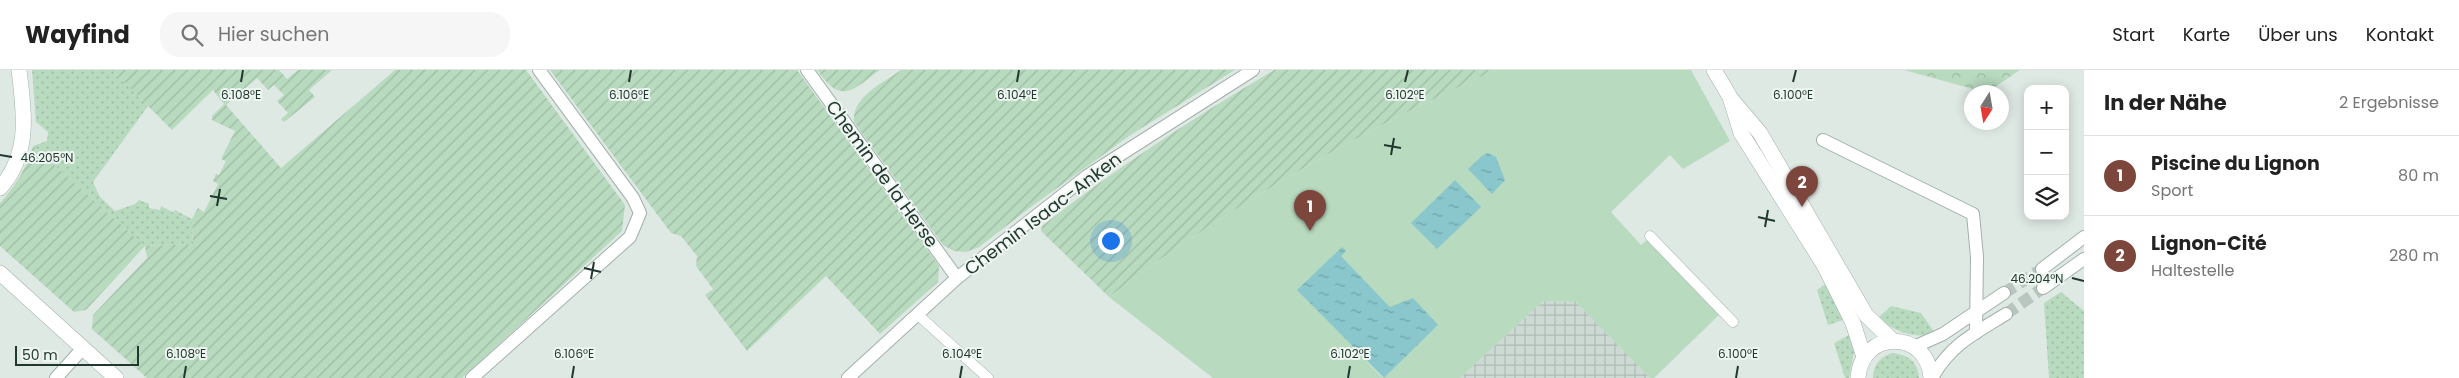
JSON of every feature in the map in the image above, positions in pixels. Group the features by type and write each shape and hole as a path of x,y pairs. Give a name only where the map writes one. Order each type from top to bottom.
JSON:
{"street":[{"path":"0,188 13,169 23,144 24,114 19,70"},
{"path":"472,378 630,236 640,213 633,198 539,70"},
{"name":"Chemin de la Herse","path":"807,70 957,278"},
{"name":"Chemin Isaac-Anken","path":"848,378 957,278 1088,176 1253,70"},
{"path":"1714,70 1730,97 1752,120 1866,315 1894,341"},
{"path":"1730,97 1741,133 1832,282 1853,323 1864,357"},
{"path":"1823,140 1973,214 1977,257 1976,332"},
{"path":"1650,236 1733,322"},
{"path":"2042,269 2084,237"},
{"path":"2043,288 2084,259"},
{"path":"0,273 116,378"},
{"path":"1914,346 1943,334 2004,293"},
{"path":"917,314 988,378"},
{"path":"1931,378 1952,348 2006,314"},
{"path":"1858,378 1864,357 1882,343 1894,341 1914,346 1927,361 1931,378"},
{"path":"56,378 83,348"}],"shaded area":[{"path":"1543,301 1576,302 1650,378 1460,378"}],"green space":[{"path":"32,70 112,70 148,106 93,182 100,197 115,211 135,204 139,200 149,204 149,208 160,210 161,206 192,222 193,244 145,246 33,146 47,141 48,132 36,122"},
{"path":"112,70 279,70 287,79 298,70 332,70 309,90 315,97 284,122 281,119 288,113 277,101 284,95 274,85 268,90 257,78 226,105 281,168 395,70 526,70 625,205 622,231 462,378 147,378 92,329 93,315 147,258 145,246 193,244 192,222 173,212 175,210 192,219 198,208 204,212 218,184 213,181 216,174 219,175 226,161 221,159 235,131 212,120 212,116 224,104 213,90 172,130"},
{"path":"550,70 797,70 939,266 938,282 880,334 826,276 747,351 705,295 713,289 696,266 697,256 681,236 671,233"},
{"path":"817,70 880,70 854,88 840,91 833,88"},
{"path":"901,70 1235,70 1132,134 979,247 966,252 954,251 943,245 854,122 858,105 863,98"},
{"path":"1274,70 1496,70 1394,119 1296,173 1201,232 1109,297 1041,231 1042,226 1127,164 1214,106"},
{"path":"1496,70 1691,70 1730,141 1683,169 1670,155 1611,212 1641,245 1647,240 1719,315 1654,378 1650,378 1576,302 1543,301 1460,378 1384,378 1438,325 1390,307 1341,256 1298,290 1383,378 1213,378 1109,297 1201,232 1296,173 1394,119"},
{"path":"1904,70 2020,70 1998,85 1964,85 1964,87"},
{"path":"33,146 145,246 86,310 74,312 0,246 0,203 20,176"},
{"path":"1828,282 1843,320 1828,325 1817,290"},
{"path":"2061,292 2084,311 2084,378 2049,378 2044,303"},
{"path":"1891,306 1921,313 1935,333 1912,335 1891,327 1878,318"},
{"path":"1849,335 1854,352 1849,378 1845,378 1834,343"},
{"path":"1893,353 1911,360 1917,368 1919,378 1873,378 1874,369 1878,361"}],"water":[{"path":"1488,153 1496,157 1505,180 1492,194 1468,169 1483,155"},
{"path":"1455,180 1481,207 1437,249 1411,223"},
{"path":"1342,247 1346,251 1341,256 1390,307 1413,298 1438,325 1384,378 1297,290"}],"tunnel":[{"path":"2004,293 2042,269"},
{"path":"2006,314 2043,288"}],"place":[{"name":"Lignon-Cité","path":"1802,207"},
{"name":"Piscine du Lignon","path":"1310,231"}]}
